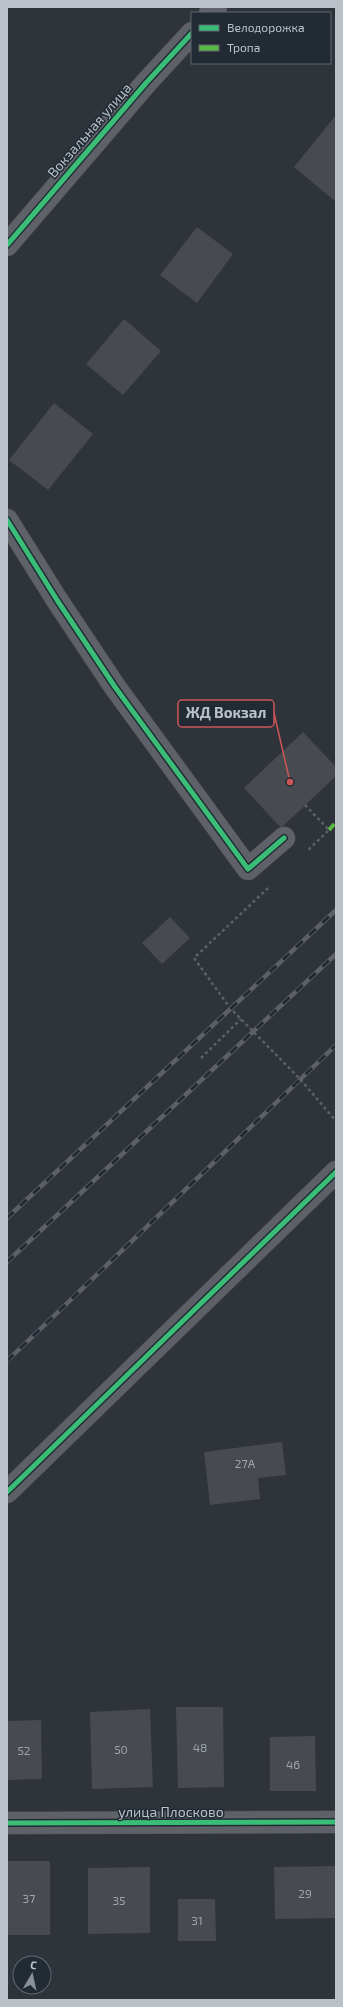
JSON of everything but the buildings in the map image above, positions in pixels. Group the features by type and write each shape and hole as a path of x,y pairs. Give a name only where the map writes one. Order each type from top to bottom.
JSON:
{"street":[{"name":"Вокзальная улица","path":"7,244 146,82 191,33"},
{"path":"7,520 57,600 115,687 248,869 284,838"},
{"path":"7,1492 336,1172"},
{"name":"улица Плосково","path":"7,1824 336,1822"}],"path":[{"path":"305,805 329,830 306,852"},
{"path":"273,883 194,958 230,1008 300,1079 336,1121"},
{"path":"201,1058 241,1019"}],"railway":[{"path":"7,1218 336,910"},
{"path":"7,1262 336,954"},
{"path":"7,1361 336,1045"}],"marked path":[{"path":"329,830 336,822"}],"cycle path":[{"path":"7,245 146,83 191,34"},
{"path":"7,520 57,600 115,687 248,869 284,838"},
{"path":"7,1492 336,1172"},
{"path":"7,1823 336,1822"}],"place":[{"name":"ЖД Вокзал","path":"290,782"}]}
